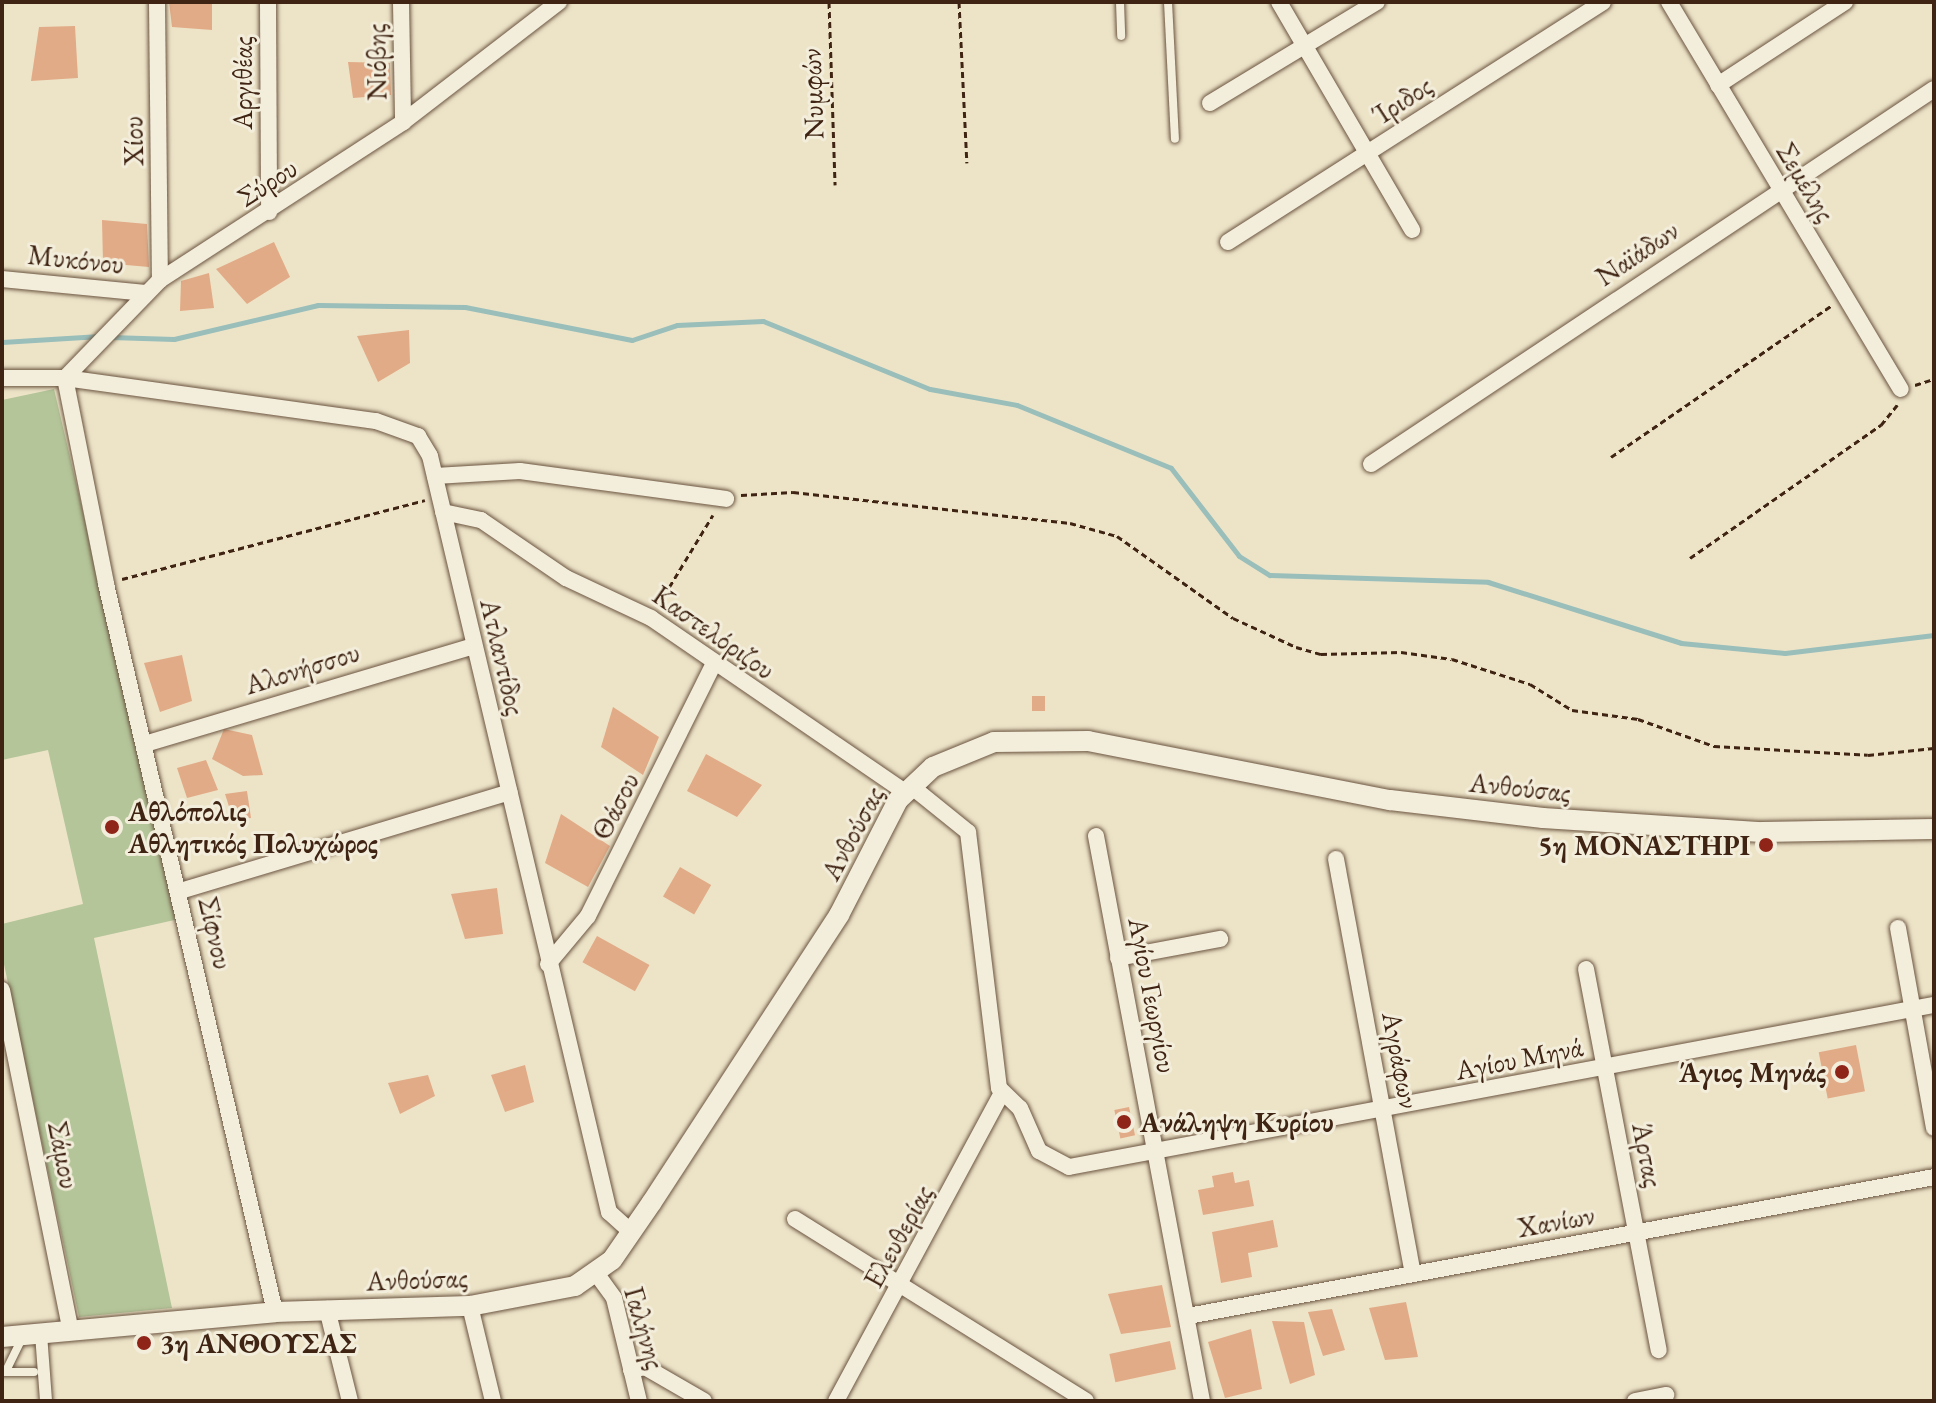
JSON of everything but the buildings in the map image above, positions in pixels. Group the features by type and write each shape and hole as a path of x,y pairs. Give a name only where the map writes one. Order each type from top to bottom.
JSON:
{"street":[{"name":"Χίου","path":"157,2 160,280"},
{"name":"Αργιθέας","path":"268,2 269,212"},
{"name":"Νιόβης","path":"401,2 403,122"},
{"name":"Σύρου","path":"65,378 91,355 120,315 160,280 269,212 403,122 559,2"},
{"path":"1279,2 1412,230"},
{"path":"1210,103 1377,2"},
{"name":"Ίριδος","path":"1228,242 1603,2"},
{"name":"Σεμέλης","path":"1669,2 1901,389"},
{"path":"1718,85 1845,2"},
{"name":"Ναϊάδων","path":"1371,464 1779,189 1934,89"},
{"name":"Μυκόνου","path":"2,279 145,293"},
{"path":"2,378 65,378"},
{"name":"Ατλαντίδος","path":"65,378 401,427 418,436 435,476 442,504 548,964 609,1212 632,1233"},
{"name":"Σίφνου","path":"65,378 106,584 180,891 275,1312"},
{"path":"435,476 520,471 726,499"},
{"name":"Καστελόριζου","path":"442,504 481,520 566,578 651,618 968,832 1001,1094"},
{"name":"Αλονήσσου","path":"145,744 474,646"},
{"name":"Θάσου","path":"548,964 588,916 714,663"},
{"name":"Ανθούσας","path":"2,1337 275,1312 470,1306 543,1297 596,1273 632,1233 839,915 908,789 974,747 1064,738 1474,811 1762,832 1934,829"},
{"path":"180,891 509,792"},
{"name":"Αγίου Γεωργίου","path":"1096,836 1158,1148 1202,1401"},
{"name":"Αγράφων","path":"1336,859 1413,1273"},
{"path":"1898,928 1934,1128"},
{"path":"1118,958 1220,939"},
{"name":"Άρτας","path":"1586,969 1659,1350"},
{"name":"Σάμου","path":"2,990 71,1331"},
{"name":"Αγίου Μηνά","path":"1001,1094 1020,1108 1051,1161 1079,1168 1158,1148 1385,1110 1934,1005"},
{"name":"Ελευθερίας","path":"836,1401 1001,1094"},
{"name":"Χανίων","path":"1188,1316 1934,1177"},
{"path":"795,1219 1086,1401"},
{"name":"Γαλήνης","path":"596,1273 614,1298 639,1401"},
{"path":"470,1306 493,1401"},
{"path":"327,1309 350,1401"},
{"path":"32,1335 46,1401"},
{"path":"631,1370 645,1367 704,1401"},
{"path":"1635,1401 1666,1395"}],"lane":[{"path":"1120,2 1121,36"},
{"path":"1168,2 1175,139"},
{"path":"4,1372 32,1335"},
{"path":"4,1372 34,1372"}],"path":[{"name":"Νυμφών","path":"829,2 835,185"},
{"path":"959,2 967,163"},
{"path":"1611,457 1845,296"},
{"path":"1690,558 1881,425 1901,389"},
{"path":"651,618 726,499 793,492 1070,523 1117,536 1233,618 1321,654 1401,652 1452,659 1530,684 1572,710 1638,719 1714,746 1868,755 1934,748"},
{"path":"106,584 442,504"}],"green space":[{"name":"Αθλόπολις Αθλητικός Πολυχώρος","path":"54,389 179,919 94,938 172,1308 79,1317 2,955 2,924 83,904 48,750 2,760 2,400"}],"waterway":[{"path":"110,337 174,339 318,305 465,307 632,340 677,325 763,321 930,389 1017,405 1171,468 1239,556 1270,575 1488,582 1681,643 1785,653 1934,635"},
{"path":"2,342 100,336"}],"place":[{"name":"Αθλόπολις Αθλητικός Πολυχώρος","path":"112,827"},
{"name":"5η ΜΟΝΑΣΤΗΡΙ","path":"1766,845"},
{"name":"Άγιος Μηνάς","path":"1842,1072"},
{"name":"Ανάληψη Κυρίου","path":"1124,1122"},
{"name":"3η ΑΝΘΟΥΣΑΣ","path":"144,1343"}]}
